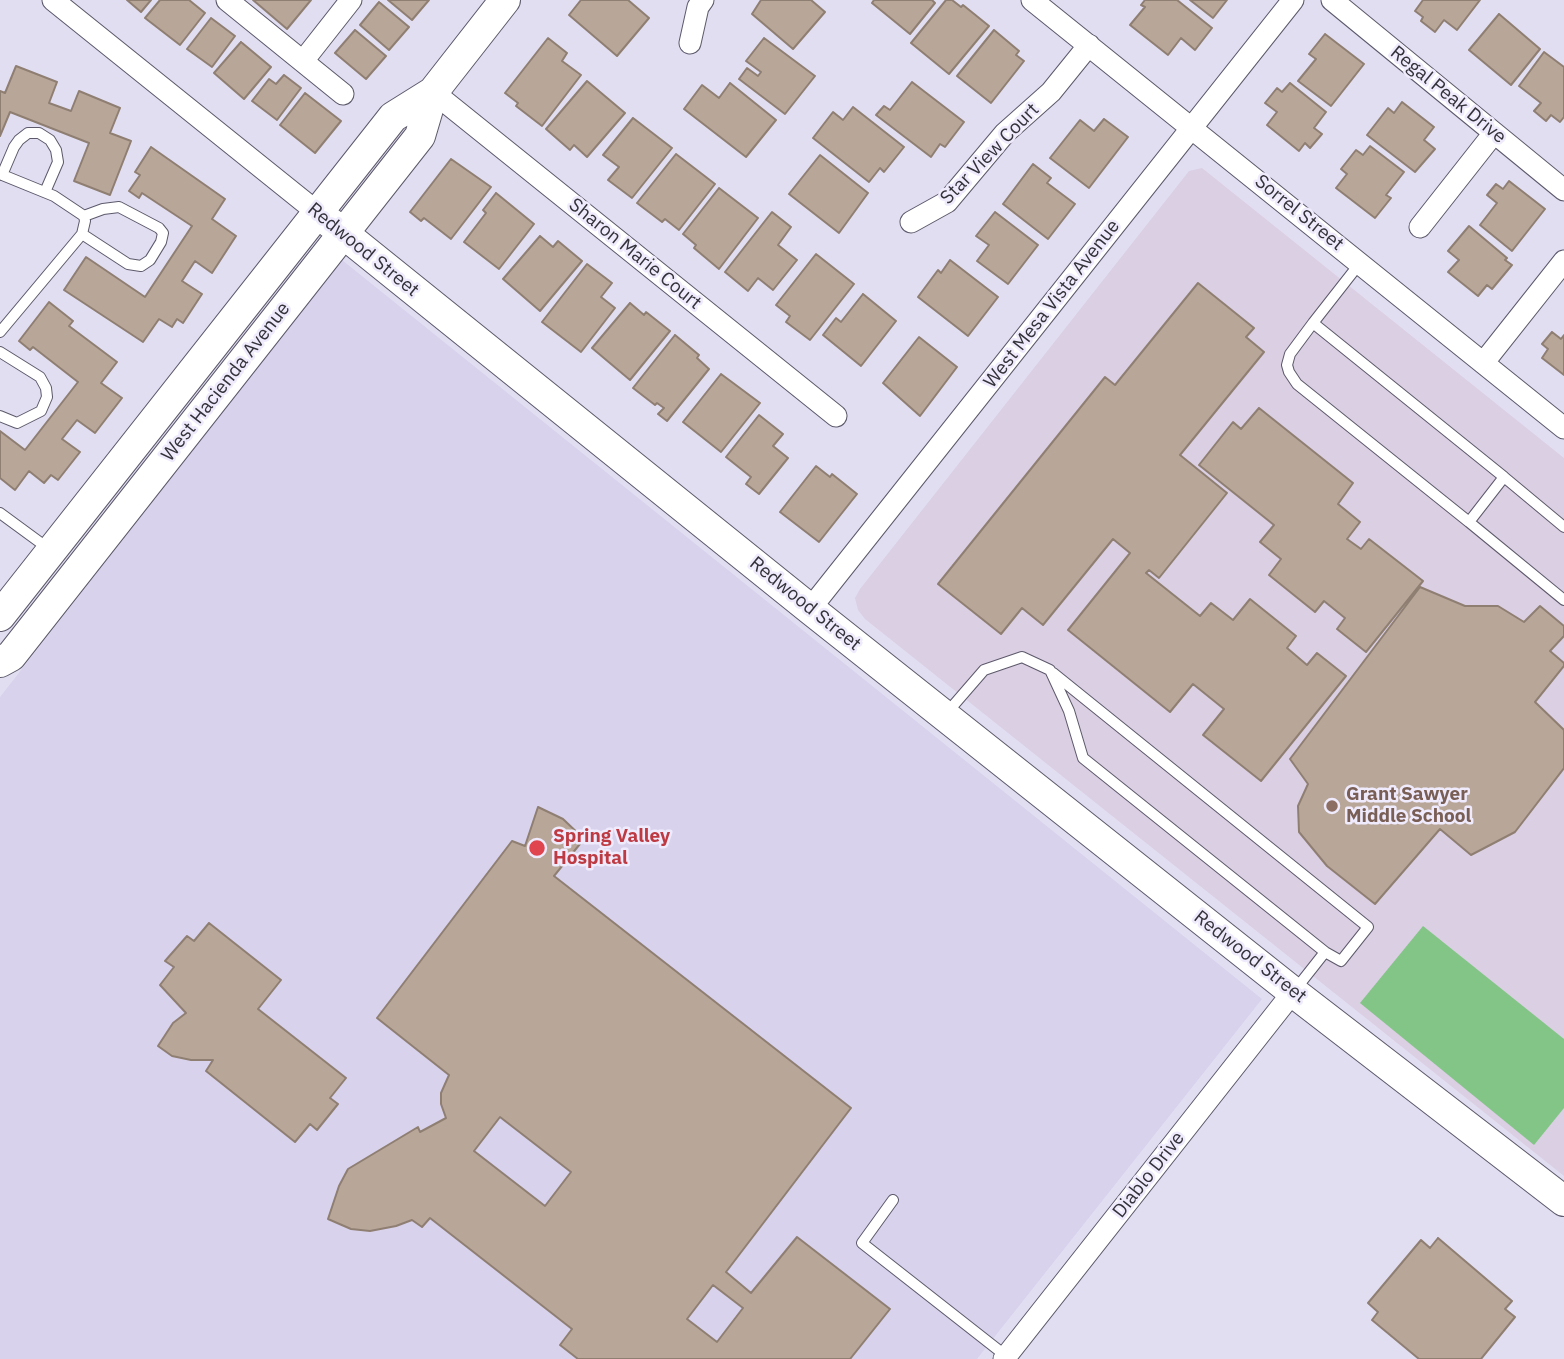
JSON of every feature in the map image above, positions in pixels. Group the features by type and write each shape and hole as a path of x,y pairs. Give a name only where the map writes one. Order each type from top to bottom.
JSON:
{"street":[{"name":"Redwood Street","path":"52,0 810,609 1293,992 1564,1201"},
{"path":"227,0 343,94"},
{"path":"303,61 351,0"},
{"name":"West Hacienda Avenue","path":"0,616 393,117 433,92 505,0"},
{"path":"691,43 698,7 703,0"},
{"name":"Sorrel Street","path":"1032,0 1564,428"},
{"name":"West Mesa Vista Avenue","path":"810,609 1293,0"},
{"name":"Regal Peak Drive","path":"1332,0 1564,190"},
{"name":"Star View Court","path":"911,222 947,202 1005,133 1051,92 1089,45"},
{"name":"West Hacienda Avenue","path":"0,662 11,656 420,136 433,92"},
{"name":"Sharon Marie Court","path":"433,92 836,416"},
{"path":"1420,227 1494,133"},
{"path":"1484,362 1564,261"},
{"name":"Diablo Drive","path":"1005,1357 1293,992"}],"lane":[{"path":"45,192 58,162 56,150 50,140 39,133 28,133 19,140 1,174 45,192 84,216"},
{"path":"82,234 128,264 141,266 150,260 161,242 163,233 159,228 119,207 84,216"},
{"path":"0,332 82,234 84,216"},
{"path":"1361,262 1288,359 1287,365 1292,379 1564,600"},
{"path":"1313,323 1564,527"},
{"path":"0,352 40,377 47,397 41,411 18,423 0,416"},
{"path":"1469,522 1504,477"},
{"path":"0,513 51,551"},
{"path":"945,715 984,670 1022,657 1050,670 1368,927 1341,961 1325,952 1083,758 1069,711 1050,670"},
{"path":"1293,992 1325,952"},
{"path":"893,1200 862,1242 1005,1357"}],"shaded area":[{"name":"Grant Sawyer Middle School","path":"1202,168 1564,458 1564,1176 865,619 858,610 855,598 860,589 1189,171"},
{"name":"Spring Valley Hospital","path":"342,260 1262,999 977,1359 0,1359 0,697"}],"green space":[{"path":"1423,926 1564,1039 1564,1108 1534,1145 1360,1003"}],"building":[{"path":"127,0 151,0 141,12"},
{"path":"160,0 189,0 205,13 180,45 145,18"},
{"path":"253,0 311,0 287,29"},
{"path":"388,0 429,0 412,20"},
{"path":"581,0 628,0 649,18 617,56 569,15"},
{"path":"761,0 811,0 825,12 793,49 752,14"},
{"path":"874,0 932,0 935,3 910,34 872,3"},
{"path":"946,0 952,0 961,7 963,5 989,26 949,74 911,43"},
{"path":"1145,0 1177,0 1212,28 1195,50 1181,38 1168,55 1130,25 1145,7 1141,5"},
{"path":"1190,0 1227,0 1213,18"},
{"path":"1423,0 1480,0 1457,30 1444,20 1435,32 1421,21 1423,17 1415,11"},
{"path":"379,2 409,27 389,50 360,25"},
{"path":"1499,14 1540,49 1511,85 1469,50"},
{"path":"211,18 235,36 212,67 187,49"},
{"path":"355,30 386,56 366,79 335,53"},
{"path":"994,30 1019,51 1016,55 1024,61 991,103 957,76"},
{"path":"1325,34 1364,64 1331,106 1298,81 1316,59 1309,54"},
{"path":"548,38 567,53 562,61 581,75 542,126 516,106 518,103 505,93"},
{"path":"764,38 815,76 785,114 739,79 747,68 758,76 761,72 746,61"},
{"path":"241,42 271,67 244,99 214,73"},
{"path":"1544,52 1564,67 1564,117 1560,122 1551,115 1546,121 1534,111 1541,103 1519,86"},
{"path":"16,66 57,82 49,103 71,111 79,91 120,108 110,133 131,141 110,195 74,181 89,143 10,112 0,136 0,91 5,93"},
{"path":"284,75 301,88 277,120 252,101 269,79 276,84"},
{"path":"587,81 625,113 587,157 574,145 570,150 546,129"},
{"path":"912,82 964,122 945,147 940,144 931,157 876,115 884,106 890,110"},
{"path":"730,83 776,120 746,157 684,109 702,85 719,98"},
{"path":"1290,83 1326,112 1314,128 1322,134 1310,148 1305,143 1299,151 1267,125 1277,112 1265,103 1277,88 1282,92"},
{"path":"305,93 341,121 315,153 280,125"},
{"path":"1402,102 1434,127 1424,140 1435,149 1415,172 1367,135 1388,108 1394,113"},
{"path":"853,107 904,147 884,172 880,168 869,182 813,138 833,112 843,120"},
{"path":"633,118 672,148 632,198 608,180 619,167 603,155"},
{"path":"1104,119 1128,137 1089,188 1050,158 1080,120 1094,131"},
{"path":"1370,146 1404,172 1386,195 1391,198 1375,218 1336,188 1347,174 1341,169 1356,150 1363,155"},
{"path":"151,147 225,199 212,219 236,236 212,273 195,261 182,281 202,294 183,323 177,319 172,327 159,319 143,342 64,290 86,257 145,297 192,226 142,193 139,198 129,191 140,175 135,172"},
{"path":"676,154 715,184 679,230 665,219 662,222 637,203"},
{"path":"820,155 868,193 839,233 789,194"},
{"path":"451,159 491,187 451,239 424,218 421,221 410,212"},
{"path":"1033,164 1051,178 1047,183 1075,204 1048,239 1003,204"},
{"path":"1509,181 1545,209 1512,251 1480,225 1497,203 1487,195 1496,184 1503,189"},
{"path":"719,188 758,218 719,269 694,248 696,245 683,234"},
{"path":"496,193 534,224 499,269 464,242 486,213 483,210"},
{"path":"772,212 791,227 778,245 797,260 773,290 758,278 748,291 725,272"},
{"path":"995,212 1038,245 1008,284 977,261 989,245 976,236"},
{"path":"1469,226 1512,265 1492,289 1487,285 1478,296 1448,272 1459,260 1448,251"},
{"path":"540,236 553,247 558,241 582,261 540,311 503,279"},
{"path":"816,254 854,284 810,340 786,322 790,316 776,305"},
{"path":"950,260 998,297 968,336 918,297 938,270 941,273"},
{"path":"587,264 612,283 601,297 615,308 581,352 542,322"},
{"path":"1198,283 1254,328 1246,337 1264,352 1180,455 1227,493 1159,578 1149,570 1146,573 1200,616 1211,603 1233,620 1250,599 1296,636 1287,648 1307,665 1317,653 1346,676 1261,781 1203,735 1224,709 1193,684 1170,712 1068,630 1130,553 1113,539 1043,625 1022,608 1001,634 938,584 1105,377 1115,385"},
{"path":"863,294 896,321 861,366 823,335 836,318 841,322"},
{"path":"49,302 73,321 69,326 117,362 101,383 122,398 95,433 77,420 62,439 80,452 58,480 51,475 44,483 29,471 15,490 0,478 0,431 25,450 78,382 33,347 30,350 19,341"},
{"path":"630,303 670,331 630,380 592,348"},
{"path":"1552,332 1561,339 1564,335 1564,375 1542,358 1548,349 1542,344"},
{"path":"675,335 699,355 697,358 709,369 667,421 658,414 664,408 657,403 655,405 633,388"},
{"path":"919,337 957,367 920,416 883,383"},
{"path":"721,374 760,403 721,452 683,422"},
{"path":"1259,408 1353,483 1338,504 1360,522 1347,539 1361,549 1369,539 1423,581 1366,652 1337,629 1345,618 1324,601 1315,612 1269,575 1281,559 1260,542 1274,525 1199,465 1233,422 1241,429"},
{"path":"759,415 783,434 773,446 788,458 759,494 746,484 751,477 726,457"},
{"path":"816,466 830,477 832,474 857,494 819,542 780,512"},
{"path":"1420,587 1465,606 1498,606 1524,622 1540,606 1564,626 1564,636 1550,651 1564,666 1535,702 1564,730 1564,768 1515,832 1471,855 1440,829 1375,904 1327,866 1299,832 1298,806 1308,784 1290,759"},
{"path":"538,807 563,819 584,839 554,876 851,1108 726,1272 751,1293 797,1237 890,1309 850,1359 578,1359 560,1345 572,1329 430,1218 422,1227 412,1220 370,1231 351,1229 328,1219 348,1169 418,1127 420,1132 446,1118 441,1104 441,1093 449,1075 377,1018 512,841 525,846","holes":["500,1117 571,1172 545,1206 474,1151","713,1285 743,1308 717,1342 687,1319"]},
{"path":"209,923 281,980 258,1009 346,1078 330,1098 338,1104 317,1130 310,1124 295,1142 206,1071 213,1060 191,1060 172,1056 158,1046 173,1023 186,1013 160,985 174,967 165,961 187,936 194,941"},
{"path":"1438,1238 1512,1301 1505,1309 1515,1317 1481,1359 1419,1359 1372,1320 1378,1312 1368,1303 1421,1240 1430,1248"}],"place":[{"name":"Grant Sawyer Middle School","path":"1332,806"},
{"name":"Spring Valley Hospital","path":"537,848"}]}
